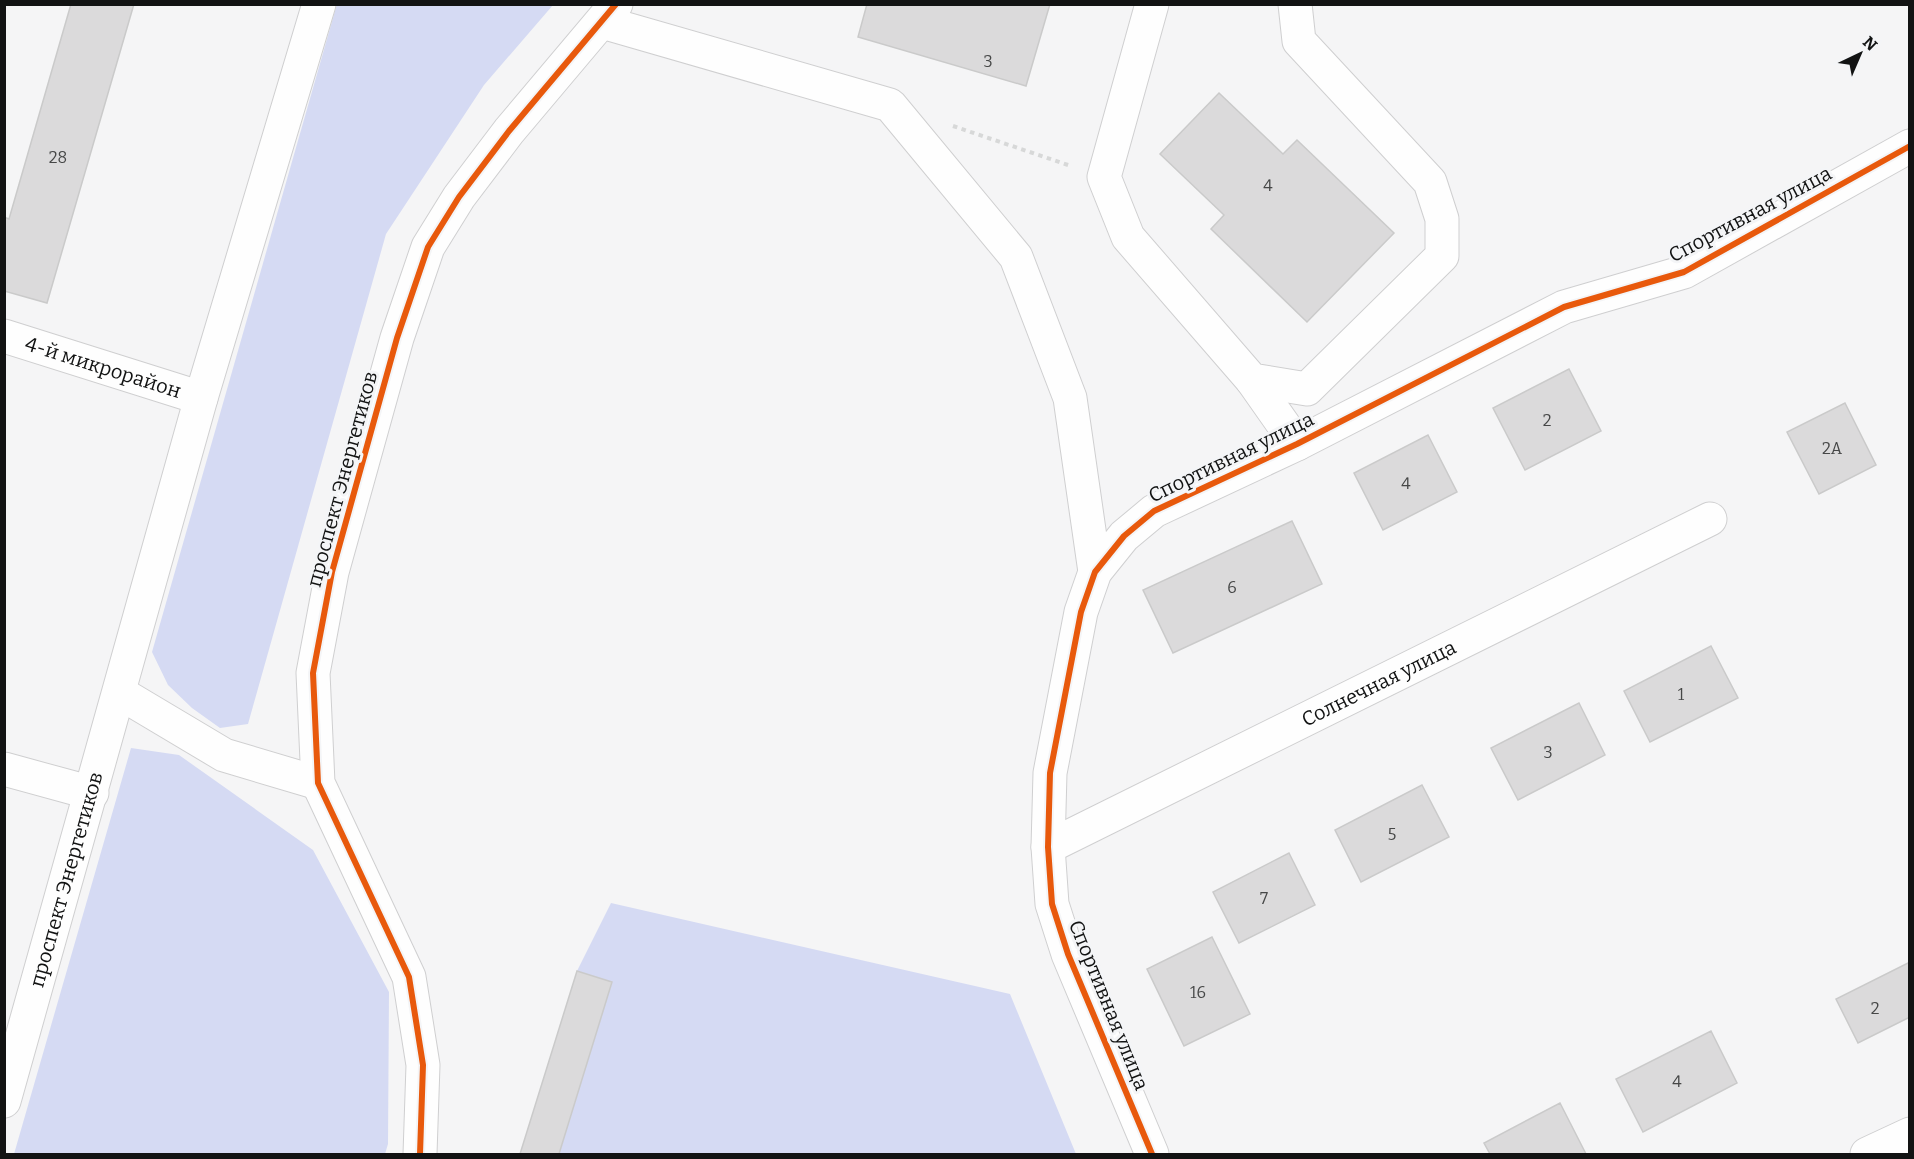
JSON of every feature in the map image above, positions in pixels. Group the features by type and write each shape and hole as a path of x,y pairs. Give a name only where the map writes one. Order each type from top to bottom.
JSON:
{"street":[{"name":"проспект Энергетиков","path":"4,1101 201,398 320,4"},
{"path":"1152,4 1104,177 1128,237 1252,380 1297,444"},
{"path":"1252,380 1307,388 1442,256 1442,219 1430,182 1299,41 1295,4"},
{"name":"проспект Энергетиков","path":"420,1155 423,1065 409,977 318,783 313,673 332,572 397,338 428,247 459,197 502,141 609,13"},
{"path":"609,13 890,105 1016,257 1070,398 1095,572"},
{"name":"Спортивная улица","path":"1152,1155 1068,954 1053,904 1048,847 1050,773 1081,612 1095,572 1124,536 1154,511 1297,444 1564,307 1684,272 1910,146"},
{"name":"4-й микрорайон","path":"4,336 201,398"},
{"name":"Солнечная улица","path":"1048,847 1710,519"},
{"path":"120,693 224,755 318,783"},
{"path":"4,769 92,793"},
{"path":"1867,1155 1910,1134"}],"path":[{"path":"946,124 1104,177"}],"shaded area":[{"path":"337,4 553,5 484,85 386,234 248,724 220,728 192,708 168,685 152,652"},
{"path":"131,748 179,755 313,850 389,992 388,1144 385,1154 14,1154"},
{"path":"611,903 1010,994 1076,1154 520,1154 577,971"}],"building":[{"path":"71,4 134,4 47,303 4,291 4,217 9,219"},
{"path":"867,4 1050,4 1026,86 858,37"},
{"path":"1219,93 1283,154 1297,140 1394,233 1307,322 1211,229 1224,215 1160,154"},
{"path":"1569,369 1601,431 1525,470 1493,408"},
{"path":"1845,403 1876,465 1819,494 1787,432"},
{"path":"1428,435 1457,492 1383,530 1354,473"},
{"path":"1292,521 1322,584 1173,653 1143,590"},
{"path":"1711,646 1738,698 1650,742 1624,691"},
{"path":"1579,703 1605,755 1518,800 1491,748"},
{"path":"1422,785 1449,837 1361,882 1335,830"},
{"path":"1289,853 1315,905 1239,943 1213,892"},
{"path":"1212,937 1250,1014 1184,1046 1147,969"},
{"path":"1910,962 1910,1017 1858,1043 1836,999"},
{"path":"577,971 612,982 559,1154 520,1154"},
{"path":"1711,1031 1737,1083 1643,1132 1616,1079"},
{"path":"1560,1103 1586,1154 1490,1154 1484,1143"}],"cycle path":[{"path":"420,1154 423,1065 409,977 318,783 313,673 332,572 397,338 428,247 459,197 509,131 616,4"},
{"path":"1152,1154 1068,954 1052,904 1048,847 1050,773 1081,612 1095,572 1124,536 1154,511 1297,444 1564,307 1684,272 1910,146"}]}
